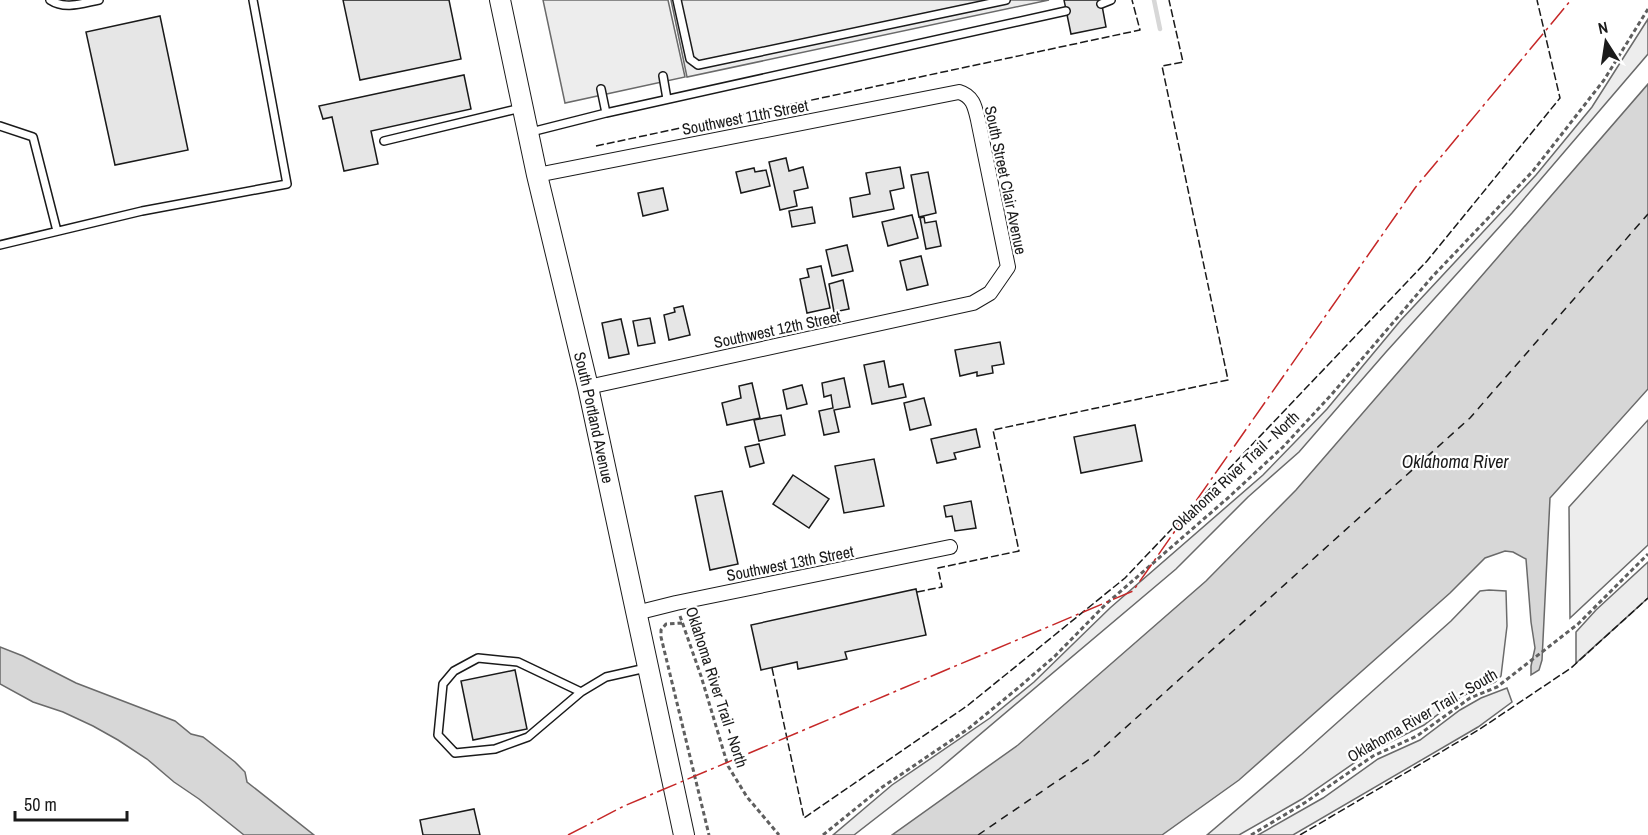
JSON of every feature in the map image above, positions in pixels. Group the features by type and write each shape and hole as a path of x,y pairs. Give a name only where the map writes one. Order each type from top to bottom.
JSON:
{"main road":[{"name":"South Portland Avenue","path":"500,0 537,175 588,387 684,835"}],"street":[{"name":"Southwest 11th Street","path":"537,175 959,92"},
{"name":"South Street Clair Avenue","path":"959,92 967,94 974,103 1008,267 990,293 973,303"},
{"name":"Southwest 12th Street","path":"588,387 973,303"},
{"name":"Southwest 13th Street","path":"636,613 950,547"}],"lane":[{"path":"50,0 57,5 73,6 99,0"},
{"path":"0,245 142,211 287,184 253,0"},
{"path":"677,0 690,59 698,65 1006,0"},
{"path":"1101,4 1111,0"},
{"path":"528,132 1066,11"},
{"path":"663,76 668,99"},
{"path":"601,89 606,113"},
{"path":"384,141 523,108"},
{"path":"0,126 33,137 57,231"},
{"path":"581,692 518,662 478,658 454,670 443,684 438,735 455,753 495,749 528,737 581,692 606,677 648,668"}],"path":[{"name":"Oklahoma River Trail - North","path":"823,835 875,792 968,729 1018,688 1055,656 1106,604 1283,447 1332,394 1432,277 1533,171 1604,80 1648,9"},
{"name":"Oklahoma River Trail - South","path":"1251,835 1306,802 1373,756 1417,736 1456,706 1500,685 1578,624 1648,554"},
{"name":"Oklahoma River Trail - North","path":"676,603 728,766 747,797 779,835"},
{"path":"682,623 666,624 661,630 661,637 709,835"}],"shaded area":[{"path":"543,0 668,0 685,77 565,103"},
{"path":"671,0 1049,0 687,77"},
{"path":"1648,19 1648,54 1512,213 1299,452 1248,497 1176,569 939,769 854,835 833,835 892,785 990,718 1034,682 1110,608 1263,475 1327,409 1401,320 1536,175 1592,107"},
{"path":"1648,420 1648,545 1570,618 1569,507"},
{"path":"1648,562 1648,598 1576,663 1576,632 1596,610"},
{"path":"1480,591 1506,591 1507,626 1501,676 1495,682 1462,696 1424,725 1370,752 1302,799 1239,835 1207,835 1451,621"},
{"path":"1507,688 1512,702 1478,727 1293,835 1258,835 1323,798 1378,759 1420,740 1460,710 1481,698"}],"water":[{"name":"Oklahoma River","path":"1648,84 1648,389 1550,498 1542,660 1539,670 1531,675 1535,648 1526,559 1513,552 1505,551 1485,558 1450,593 1239,780 1162,835 892,835 1018,745 1206,581 1296,490"},
{"path":"0,647 76,683 175,721 191,734 203,737 245,772 247,782 314,835 244,835 147,759 118,740 63,712 33,702 0,684"}],"building":[{"path":"343,0 449,0 461,59 360,80"},
{"path":"1064,0 1101,0 1106,27 1071,34"},
{"path":"160,16 188,150 115,165 86,32"},
{"path":"464,75 471,109 371,131 378,164 344,171 332,117 323,119 319,106"},
{"path":"786,158 789,171 803,167 808,188 794,191 797,206 780,210 769,162"},
{"path":"900,167 904,188 890,191 894,209 853,217 850,198 870,194 866,173"},
{"path":"754,168 755,172 766,170 770,186 741,193 736,172"},
{"path":"928,172 936,213 919,217 911,175"},
{"path":"663,188 668,210 643,216 638,193"},
{"path":"812,207 815,223 792,227 789,211"},
{"path":"912,215 918,238 888,246 882,222"},
{"path":"924,217 925,223 936,221 941,246 926,249 920,218"},
{"path":"847,245 853,271 832,276 826,250"},
{"path":"921,256 928,285 907,290 900,261"},
{"path":"821,266 830,308 807,313 800,279 809,277 807,269"},
{"path":"843,280 849,309 834,312 829,284"},
{"path":"683,306 690,335 669,340 664,315 675,312 674,308"},
{"path":"650,318 655,343 638,346 633,321"},
{"path":"621,319 629,354 609,358 602,323"},
{"path":"1000,342 1004,364 992,366 993,373 977,376 977,372 960,376 955,350"},
{"path":"884,361 889,387 903,384 906,397 872,404 864,365"},
{"path":"844,378 850,407 834,410 839,432 824,435 819,411 833,408 831,395 824,397 822,383"},
{"path":"752,383 760,418 727,425 722,403 741,398 739,386"},
{"path":"802,385 807,404 787,409 783,390"},
{"path":"924,398 931,425 910,430 904,403"},
{"path":"781,415 785,435 759,441 754,420"},
{"path":"1135,425 1142,461 1081,473 1074,437"},
{"path":"976,429 980,447 954,453 956,459 937,463 931,439"},
{"path":"759,444 764,463 750,467 745,447"},
{"path":"874,459 884,506 844,513 835,466"},
{"path":"793,475 829,499 809,528 773,504"},
{"path":"722,491 738,564 710,570 695,496"},
{"path":"971,501 976,528 955,531 952,516 946,517 944,506"},
{"path":"916,589 926,635 845,652 847,659 798,669 797,662 761,670 751,625"},
{"path":"515,670 527,729 473,740 461,681"},
{"path":"474,809 480,835 423,835 420,820"}],"waterway":[{"path":"1154,0 1160,29"}],"ferry route":[{"path":"978,835 1094,756 1470,418 1648,214"}],"fence":[{"path":"596,146 1140,30 1132,0"},
{"path":"917,592 942,587 938,568 1019,551 993,430 1228,380 1162,66 1183,62 1169,0"},
{"path":"772,668 804,818 967,706 1125,578 1427,261 1560,98 1537,0"},
{"path":"1300,835 1480,729 1571,668 1648,598"}],"power":[{"path":"568,835 624,806 1133,591 1415,188 1571,0"}]}
